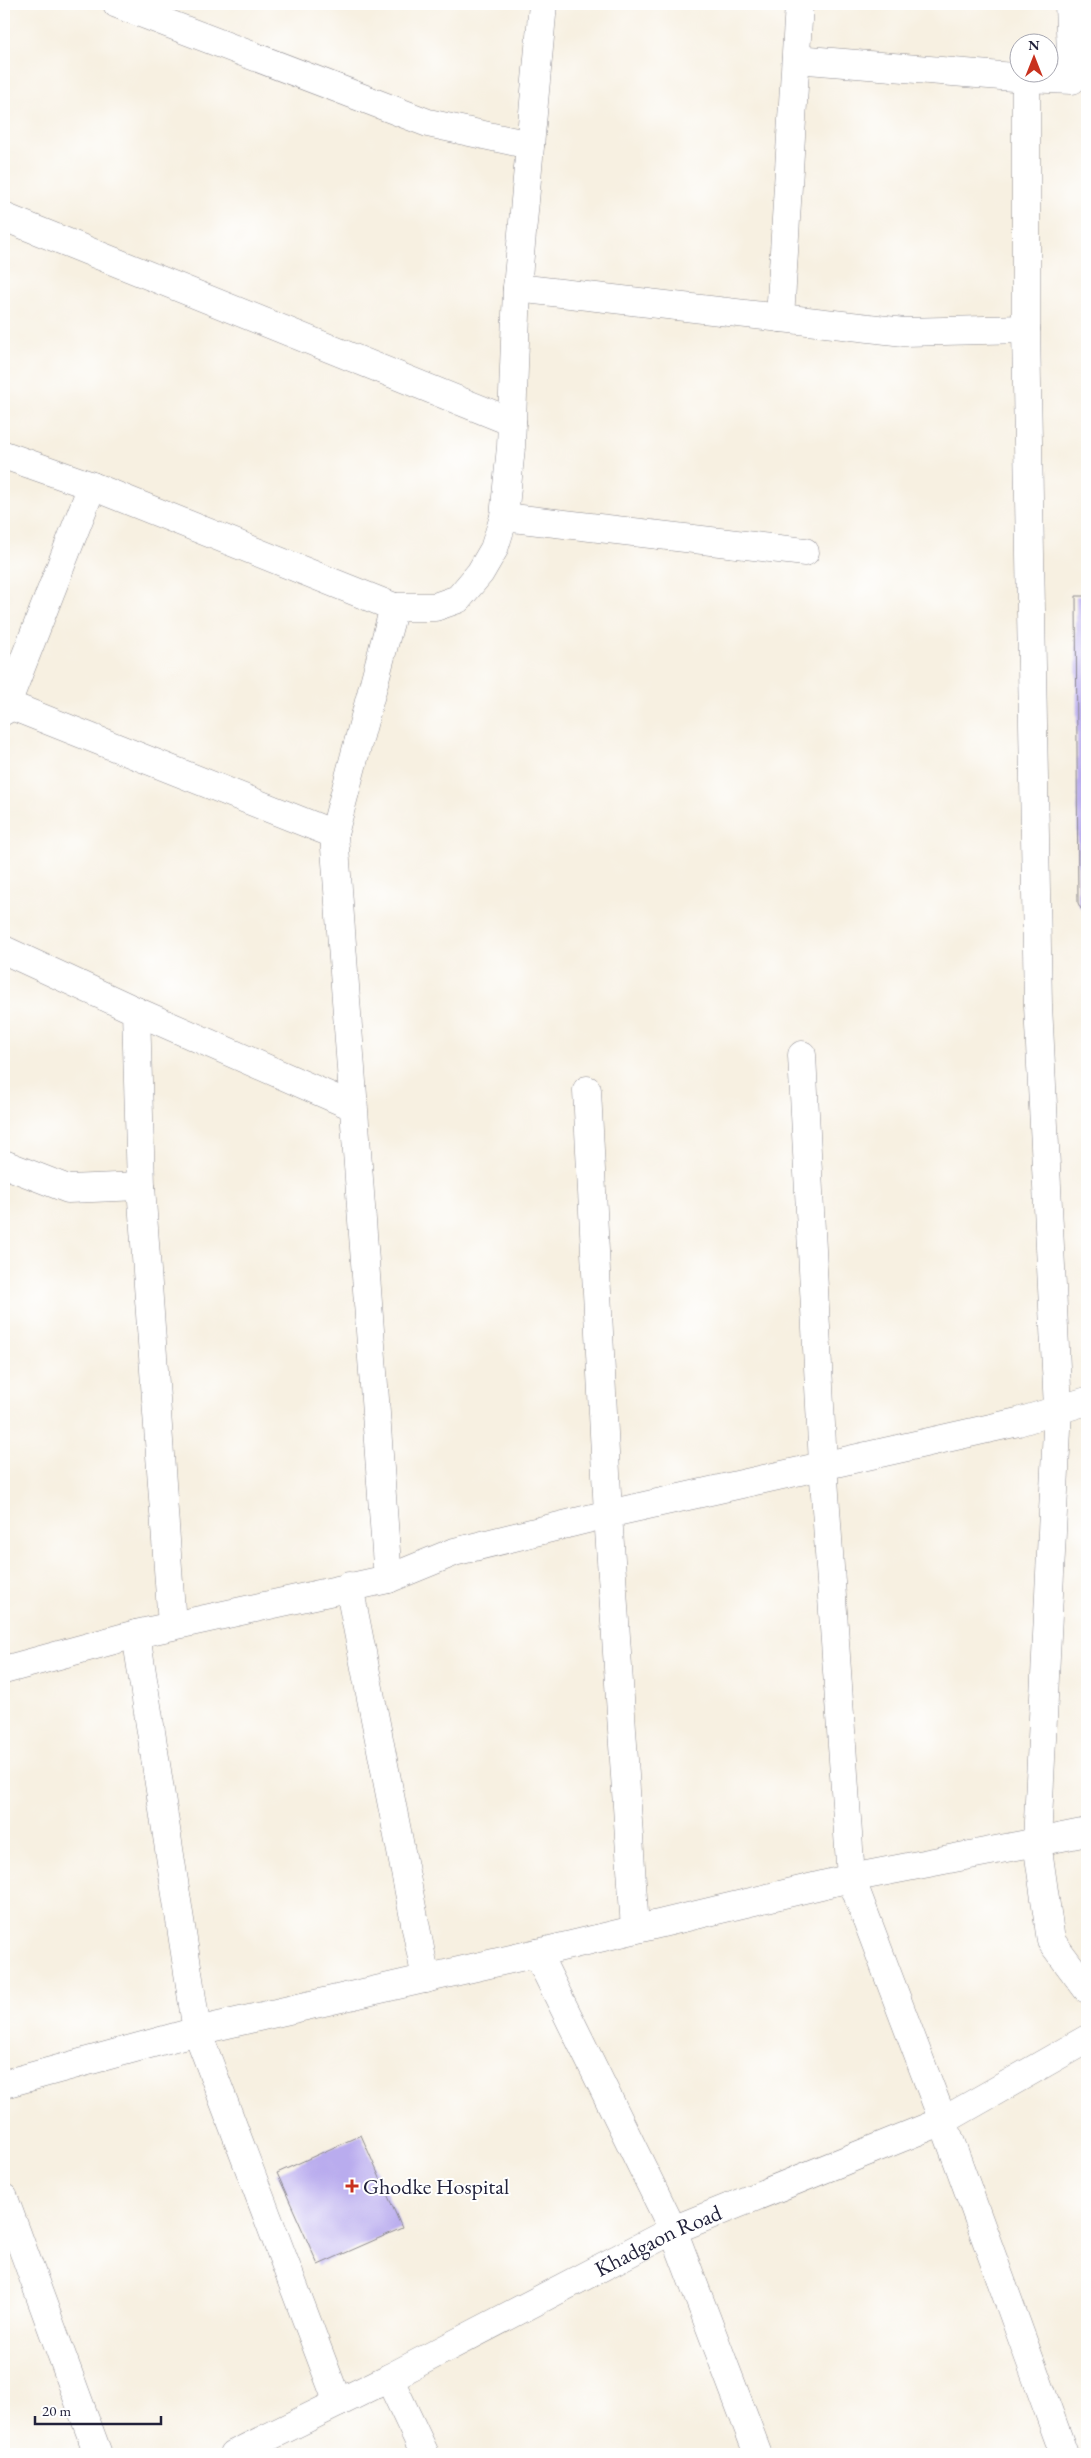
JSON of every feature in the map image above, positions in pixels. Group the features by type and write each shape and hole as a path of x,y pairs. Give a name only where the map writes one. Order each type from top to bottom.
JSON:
{"street":[{"path":"117,4 428,123 530,145"},
{"path":"4,455 92,486 394,607 435,607 458,599 480,573 494,549 504,517 512,422 517,288 543,4"},
{"path":"780,318 799,4"},
{"path":"1058,80 1080,81 1069,4"},
{"path":"796,59 1008,77"},
{"path":"1026,82 1026,329 1038,1005 1058,1408 1037,1842 1051,1942 1087,1989"},
{"path":"4,217 512,422"},
{"path":"517,288 904,332 1026,329"},
{"path":"92,486 5,706 334,834"},
{"path":"504,517 805,552"},
{"path":"388,1579 352,1106 334,834 394,607"},
{"path":"4,950 136,1011 352,1106"},
{"path":"136,1011 141,1186 172,1625"},
{"path":"802,1054 823,1464 851,1878 943,2121 1064,2454"},
{"path":"588,1090 608,1514 635,1929"},
{"path":"4,1164 68,1189 141,1186"},
{"path":"4,1670 172,1625 388,1579 454,1552 823,1464 1018,1422 1058,1408 1087,1401"},
{"path":"349,1586 426,1979"},
{"path":"136,1634 197,2031 338,2404"},
{"path":"4,2084 197,2031 426,1979 851,1878 1087,1832"},
{"path":"537,1953 673,2230 758,2454"},
{"name":"Khadgaon Road","path":"234,2454 389,2378 673,2230 943,2121 1087,2040"},
{"path":"4,2198 98,2454"},
{"path":"389,2378 425,2454"}],"building":[{"path":"1076,596 1087,596 1087,909 1081,909 1078,903"},
{"path":"361,2135 402,2228 318,2265 277,2173"}],"place":[{"name":"Ghodke Hospital","path":"352,2186"}]}
